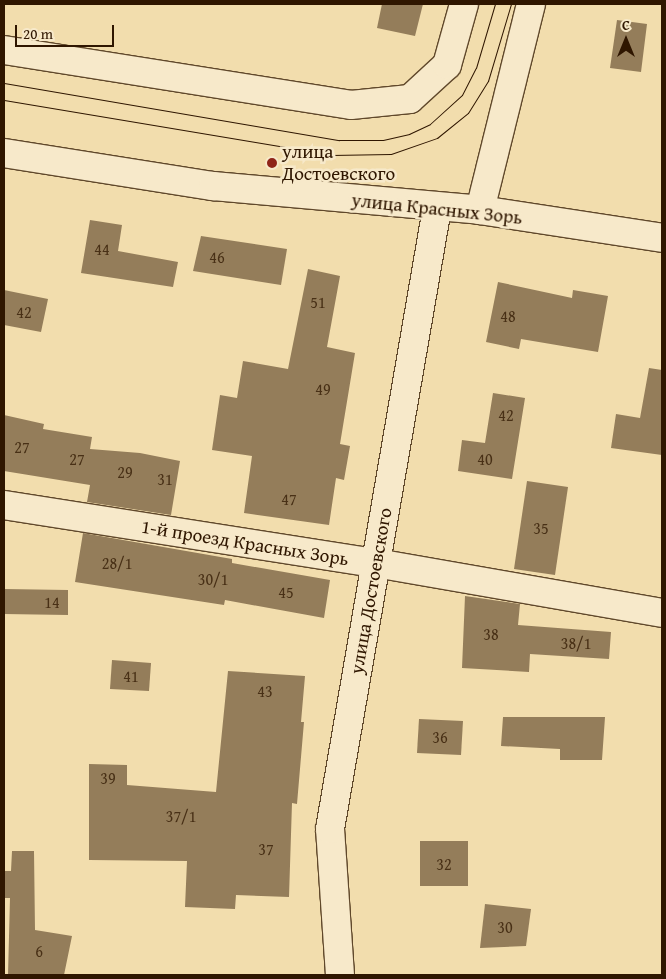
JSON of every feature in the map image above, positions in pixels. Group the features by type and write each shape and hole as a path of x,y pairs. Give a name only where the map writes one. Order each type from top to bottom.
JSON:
{"street":[{"path":"4,50 351,105 410,99 447,65 464,4"},
{"path":"480,210 532,4"},
{"name":"улица Красных Зорь","path":"4,153 213,186 437,208 480,210 662,238"},
{"name":"улица Достоевского","path":"340,975 330,829 437,208"},
{"name":"1-й проезд Красных Зорь","path":"4,505 376,564 662,614"}],"building":[{"path":"382,4 423,4 415,36 377,28"},
{"path":"617,20 647,24 641,72 610,68"},
{"path":"90,220 122,225 118,251 178,262 173,287 81,273"},
{"path":"201,236 287,249 281,285 193,271"},
{"path":"308,269 340,276 327,347 355,353 340,444 350,446 344,480 336,478 329,525 244,513 252,456 212,450 220,395 237,398 243,361 288,369"},
{"path":"498,282 572,298 573,290 608,296 598,352 521,339 519,349 486,342"},
{"path":"4,290 48,299 41,332 4,325"},
{"path":"649,368 662,370 662,455 611,448 616,414 640,418"},
{"path":"493,393 525,398 512,479 458,471 462,440 485,443"},
{"path":"4,415 44,424 43,429 92,437 90,449 140,453 180,461 171,515 87,502 90,485 4,471"},
{"path":"527,481 568,487 555,575 514,569"},
{"path":"83,533 232,559 232,563 330,580 324,618 225,600 224,605 75,582"},
{"path":"4,589 68,590 68,615 4,614"},
{"path":"465,596 520,604 518,625 611,632 609,659 530,654 529,672 462,668"},
{"path":"112,660 151,663 149,691 110,689"},
{"path":"228,671 305,676 301,722 304,722 297,804 292,803 289,897 236,895 235,909 185,907 187,861 89,860 89,764 127,765 127,785 216,792"},
{"path":"503,717 605,717 602,760 560,760 560,749 501,746"},
{"path":"419,719 463,721 461,755 417,753"},
{"path":"420,841 468,841 468,886 420,886"},
{"path":"12,851 34,851 35,930 72,936 64,975 8,975 10,898 4,898 4,871 11,871"},
{"path":"485,904 531,909 526,946 480,948"}],"tram line":[{"path":"4,83 339,140 383,140 409,134 430,124 462,95 476,68 495,4"},
{"path":"4,100 331,155 391,154 437,138 468,113 488,81 511,4"}],"place":[{"name":"улица Достоевского","path":"272,163"}]}
